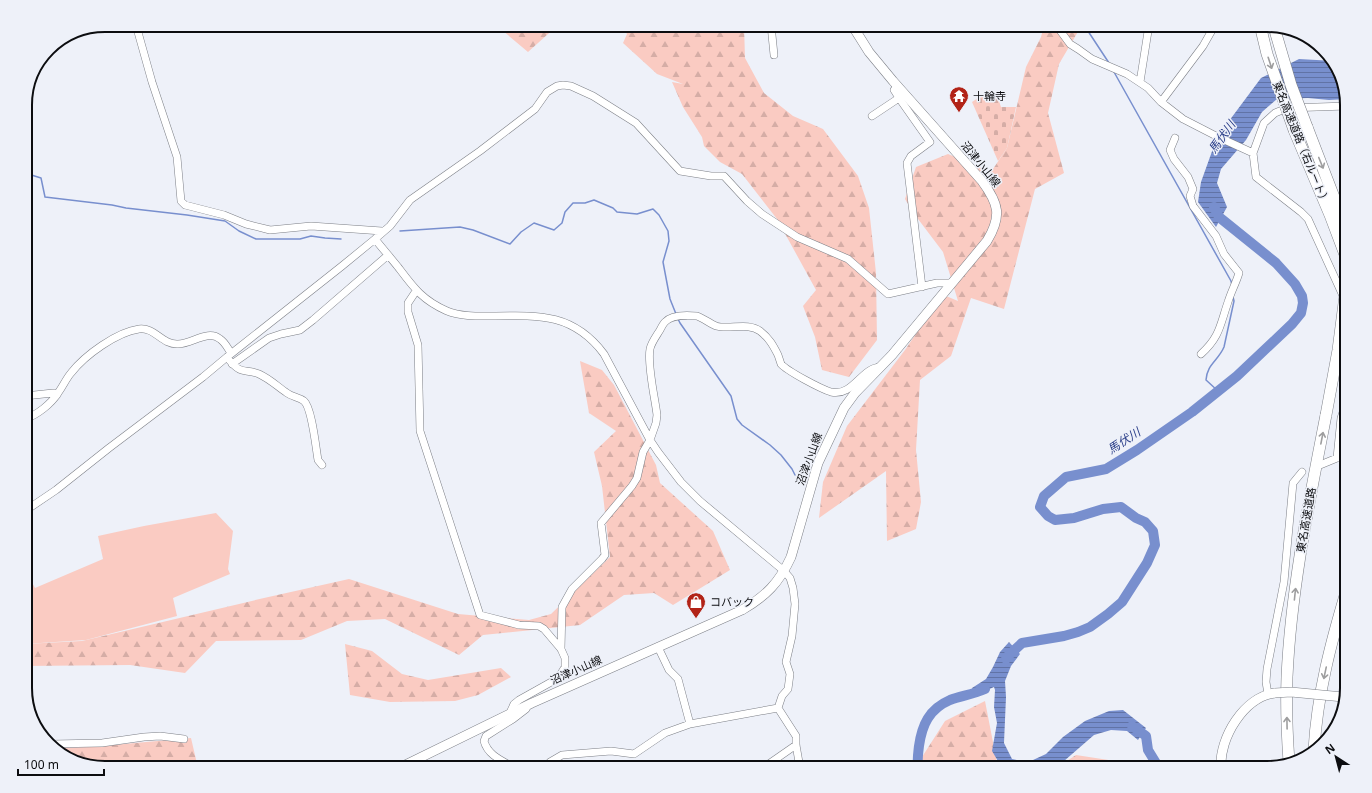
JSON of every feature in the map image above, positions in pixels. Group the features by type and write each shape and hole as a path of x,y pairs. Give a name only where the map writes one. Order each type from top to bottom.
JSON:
{"highway":[{"name":"東名高速道路（右ルート）","path":"1262,32 1272,69 1294,130 1340,241"},
{"path":"1276,33 1291,85 1340,213"},
{"name":"東名高速道路","path":"1289,758 1287,678 1295,595 1306,516 1340,334"},
{"path":"1315,743 1323,679 1340,614"}],"main road":[{"name":"沼津小山線","path":"414,761 532,703 742,610 757,601 773,586 784,571 791,557 818,463 844,408 855,393 892,355 987,241 994,229 996,214 994,199 982,181 897,86 869,52 856,32"},
{"path":"1221,761 1221,752 1235,721 1254,701 1271,694 1290,692 1339,697"}],"street":[{"path":"138,32 152,82 177,157 181,201 185,205 224,215 246,224 270,230 311,226 382,231"},
{"path":"772,32 774,55"},
{"path":"1061,32 1070,44 1092,60 1127,74 1140,82 1161,102 1184,119 1253,153"},
{"path":"1140,82 1148,32"},
{"path":"1161,102 1203,46 1211,32"},
{"path":"32,506 56,490 109,448 203,378 229,355 375,239 382,231 390,226 410,200 535,110 547,92 563,85 571,86 593,96 636,123 680,171 711,176 724,176 747,201 762,214 797,237 848,259 888,294 937,283 952,283"},
{"path":"897,86 894,90 930,142 911,156 907,163 922,287"},
{"path":"872,116 899,98"},
{"path":"1340,106 1287,108 1275,113 1264,123 1253,153 1256,177 1308,219 1340,290"},
{"path":"1175,138 1170,150 1174,159 1188,177 1193,189 1190,196 1193,206 1216,236 1224,254 1239,273 1216,339 1201,354"},
{"path":"375,239 416,291 428,301 439,307 460,315 526,315 562,321 594,341 604,354 650,440 681,482 700,501 784,571 790,578 795,604 792,636 786,662 790,674 788,689 782,696 778,708"},
{"path":"232,364 269,338 300,330 387,256"},
{"path":"416,291 408,303 408,312 418,345 420,431 480,615 519,625 539,626 544,629 561,649"},
{"path":"509,715 514,704 553,681 560,675 565,667 565,661 561,649 562,607 572,589 605,555 601,522 637,478 643,452 650,440 656,424 657,415 649,361 650,348 665,322 674,317 698,317 716,326 746,327 759,330 772,343 781,364 789,371 820,388 832,392 842,392 854,385 867,372 874,368 880,367"},
{"path":"32,416 43,409 57,395 71,373 88,357 112,339 132,330 141,328 148,329 165,342 173,344 182,344 213,334 221,339 232,364 235,367 242,371 259,374 277,384 288,394 305,402 309,410 318,460 322,465"},
{"path":"32,395 52,393 57,395"},
{"path":"1320,465 1339,458 1340,422"},
{"path":"1271,694 1266,689 1267,675 1284,582 1292,483 1302,472"},
{"path":"658,647 669,670 678,679 690,724"},
{"path":"504,761 490,752 486,747 484,741 486,736 514,719 532,703"},
{"path":"552,761 562,755 611,751 634,754 665,733 690,724 778,708"},
{"path":"778,708 796,736 799,761"},
{"path":"58,744 102,743 160,736 184,739"},
{"path":"773,761 796,745"}],"green space":[{"path":"504,32 550,32 528,52"},
{"path":"626,32 744,32 745,58 764,93 793,116 823,129 858,176 869,208 876,273 877,340 849,377 822,370 815,337 803,306 816,290 777,219 742,174 720,162 704,146 702,137 683,107 672,82 683,84 657,74 623,43 627,34"},
{"path":"1042,32 1078,32 1059,64 1048,113 1064,173 1035,189 1004,309 971,298 951,356 920,380 916,450 921,502 916,529 887,541 886,471 819,518 823,482 847,426 905,350 930,313 946,296 958,301 943,252 905,199 916,167 948,154 991,172 1007,148 1026,67"},
{"path":"990,90 997,95 1001,107 1016,107 1007,148 998,161 972,102"},
{"path":"580,361 602,370 614,385 656,465 660,483 713,531 730,570 673,605 654,593 624,595 580,625 483,635 459,655 385,619 347,621 301,640 216,641 185,673 130,665 32,666 32,644 82,641 349,579 458,614 529,620 551,614 610,557 602,486 594,452 616,431 589,413"},
{"path":"216,513 233,531 228,569 230,574 173,598 177,616 86,640 32,644 32,582 35,588 103,559 98,536"},
{"path":"345,644 372,651 402,674 428,680 501,668 511,677 478,695 455,701 390,702 350,695"},
{"path":"985,701 997,761 919,761 945,721"},
{"path":"191,738 196,761 105,761 86,759 63,748 90,747"},
{"path":"1076,755 1115,761 1067,761"}],"water":[{"path":"1299,59 1325,60 1328,64 1336,81 1340,99 1277,99 1262,112 1246,140 1221,169 1217,183 1227,207 1216,227 1198,202 1201,182 1215,143 1229,121 1261,78"},
{"path":"1009,642 1020,654 1011,666 1005,681 1006,697 1004,743 1012,759 1022,761 998,761 992,751 997,723 994,707 994,687 974,696 972,688 986,679 1000,652"},
{"path":"1123,710 1146,728 1138,740 1127,731 1111,730 1094,735 1064,761 1022,761 1033,760 1046,754 1063,737 1085,721 1109,711"}],"waterway":[{"path":"1089,32 1109,63"},
{"path":"1114,72 1232,285"},
{"path":"32,175 41,178 45,197 225,221 239,231 256,239 300,239 311,236 341,239"},
{"path":"400,231 460,227 473,230 510,244 521,232 534,223 554,230 562,223 565,212 573,203 585,203 594,200 613,208 617,212 637,214 653,209 659,215 668,231 669,241 663,262 670,299 676,314"},
{"name":"馬伏川","path":"1006,659 1022,643 1064,636 1078,632 1090,627 1108,614 1122,602 1147,563 1155,545 1153,531 1145,522 1136,518 1121,507 1103,509 1074,518 1055,520 1048,516 1040,507 1044,496 1066,477 1106,469 1137,450 1192,412 1237,376 1292,324 1301,313 1303,303 1302,296 1295,284 1276,263 1219,217 1214,207"},
{"path":"1218,391 1206,380 1208,370 1222,352 1224,347 1234,301 1233,297"},
{"path":"678,319 731,396 737,419 742,425 770,445 781,455 795,475"},
{"path":"918,761 922,731 932,713 950,700 985,689"},
{"name":"馬伏川","path":"1132,726 1146,736 1148,750 1155,761"}],"place":[{"name":"十輪寺","path":"959,113"},
{"name":"コバック","path":"696,619"}]}
